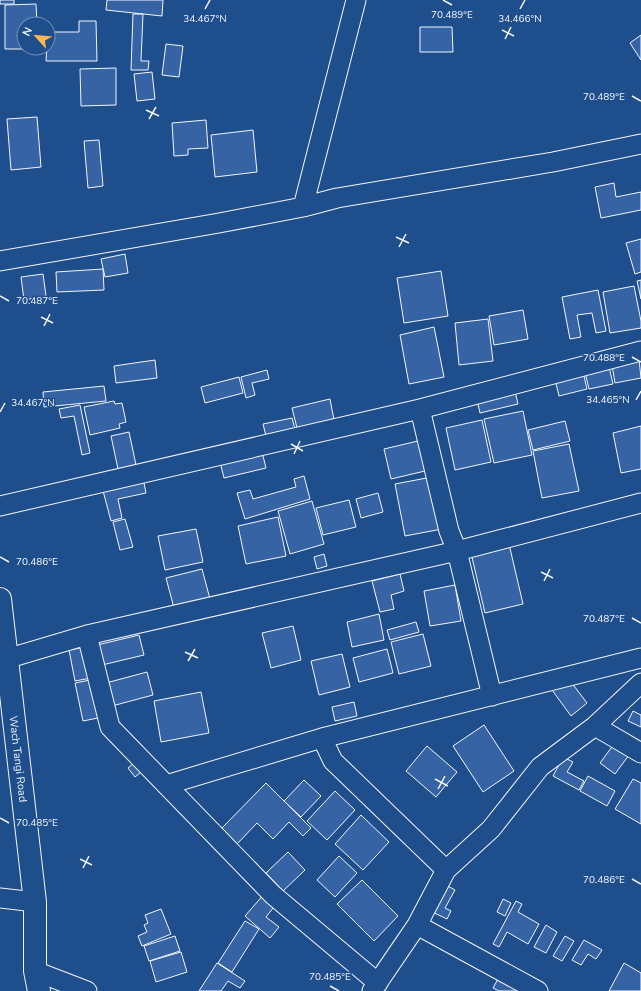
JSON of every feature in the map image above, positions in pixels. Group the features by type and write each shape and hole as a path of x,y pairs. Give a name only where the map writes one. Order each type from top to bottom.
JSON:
{"main road":[{"name":"Wach Tangi Road","path":"0,599 35,902 37,981"}],"street":[{"path":"303,207 356,0"},
{"path":"0,261 303,207 337,198 553,162 641,144"},
{"path":"0,506 420,409 641,351"},
{"path":"420,409 449,531 456,551 492,696"},
{"path":"6,659 87,635 456,551 641,503"},
{"path":"87,635 110,727 273,895 375,987 417,925 446,870 491,829 540,767 594,726 641,683"},
{"path":"166,785 322,738 641,658"},
{"path":"594,726 641,753"},
{"path":"322,738 333,761 446,870"},
{"path":"0,898 35,902"},
{"path":"417,925 538,991"},
{"path":"37,981 87,991"}],"building":[{"path":"0,0 14,0 14,4 0,4"},
{"path":"107,0 163,0 162,16 106,10"},
{"path":"36,4 37,16 16,16 16,49 5,49 5,5"},
{"path":"133,14 143,14 141,61 149,61 148,70 131,70"},
{"path":"79,21 96,21 97,61 46,61 46,56 56,56 56,32 79,32"},
{"path":"420,27 452,27 453,52 420,52"},
{"path":"641,35 641,60 630,43"},
{"path":"166,44 183,46 179,77 162,75"},
{"path":"116,68 116,105 81,106 80,69"},
{"path":"152,72 155,99 137,101 134,74"},
{"path":"37,117 41,167 11,170 7,119"},
{"path":"206,120 208,148 188,149 188,155 174,156 172,123"},
{"path":"253,130 257,172 215,177 211,135"},
{"path":"99,140 103,186 88,188 84,141"},
{"path":"614,183 616,197 641,192 641,210 601,218 595,187"},
{"path":"641,239 641,272 635,274 626,243"},
{"path":"125,254 128,273 105,277 101,259"},
{"path":"103,269 104,290 57,292 56,272"},
{"path":"441,271 448,316 404,323 397,278"},
{"path":"43,274 46,296 24,300 21,277"},
{"path":"641,280 641,299 637,281"},
{"path":"634,286 641,328 610,333 603,292"},
{"path":"598,290 606,331 596,333 592,313 577,315 581,337 570,339 562,297"},
{"path":"523,310 528,339 494,345 489,316"},
{"path":"488,319 493,361 459,365 455,323"},
{"path":"434,327 444,377 409,384 400,335"},
{"path":"639,359 641,378 615,383 612,365"},
{"path":"155,360 157,378 116,383 114,366"},
{"path":"609,367 613,384 589,389 585,372"},
{"path":"267,370 269,379 252,383 255,395 246,398 241,377"},
{"path":"583,372 587,389 559,396 555,379"},
{"path":"239,377 243,393 205,403 201,387"},
{"path":"104,386 106,401 44,407 43,392"},
{"path":"515,391 518,404 480,413 477,400"},
{"path":"330,399 334,420 297,428 292,408"},
{"path":"114,401 115,404 122,403 126,422 119,424 120,428 90,435 84,407"},
{"path":"80,405 90,453 82,455 74,416 61,418 59,409"},
{"path":"523,411 532,455 494,463 484,419"},
{"path":"292,418 295,429 266,436 263,424"},
{"path":"482,420 491,462 455,470 446,428"},
{"path":"565,421 570,441 533,450 528,430"},
{"path":"641,426 641,469 621,473 613,433"},
{"path":"129,432 136,465 118,469 111,436"},
{"path":"418,441 425,471 391,479 384,449"},
{"path":"569,444 579,491 542,498 533,451"},
{"path":"262,452 266,468 224,478 220,462"},
{"path":"304,476 310,499 245,519 237,493 250,490 253,499 296,487 294,479"},
{"path":"432,477 442,529 405,536 395,484"},
{"path":"143,478 146,493 118,499 122,518 111,521 102,487"},
{"path":"378,493 383,512 361,518 356,499"},
{"path":"349,500 356,527 323,535 316,508"},
{"path":"312,501 324,544 290,554 278,511"},
{"path":"278,517 286,556 246,564 238,526"},
{"path":"125,519 133,547 120,550 113,522"},
{"path":"196,529 203,562 165,570 158,536"},
{"path":"509,544 523,604 485,613 471,553"},
{"path":"324,554 327,566 317,569 314,557"},
{"path":"202,569 210,599 174,608 166,578"},
{"path":"400,574 404,591 391,595 394,609 380,612 372,581"},
{"path":"455,585 461,621 430,626 424,591"},
{"path":"379,614 384,640 352,647 347,622"},
{"path":"416,622 419,632 390,640 387,630"},
{"path":"293,626 301,660 271,668 262,633"},
{"path":"423,634 431,666 399,674 391,642"},
{"path":"139,635 144,655 102,665 97,645"},
{"path":"85,647 91,678 75,681 69,650"},
{"path":"387,649 393,673 359,682 353,658"},
{"path":"342,654 350,687 319,695 311,661"},
{"path":"147,672 153,695 112,706 106,683"},
{"path":"568,678 587,703 571,716 552,690"},
{"path":"90,680 98,718 83,721 75,683"},
{"path":"201,692 209,733 161,742 154,701"},
{"path":"354,702 357,716 335,721 332,707"},
{"path":"633,711 641,715 641,727 628,721"},
{"path":"484,725 514,771 483,792 453,746"},
{"path":"614,744 629,755 615,774 600,763"},
{"path":"427,746 457,772 436,797 406,771"},
{"path":"563,757 573,762 567,772 584,781 579,790 553,776"},
{"path":"134,763 141,772 135,777 128,768"},
{"path":"588,776 615,791 607,806 580,791"},
{"path":"633,779 641,783 641,824 615,809"},
{"path":"304,780 321,796 301,817 284,801"},
{"path":"266,783 311,828 303,836 289,822 273,839 257,823 237,844 222,828"},
{"path":"335,791 355,810 327,840 307,821"},
{"path":"361,815 389,842 363,870 335,844"},
{"path":"288,852 305,870 283,891 266,873"},
{"path":"339,856 357,873 335,897 317,880"},
{"path":"362,880 398,916 374,941 337,904"},
{"path":"442,883 455,890 445,908 451,911 447,919 428,910"},
{"path":"265,893 277,903 266,917 279,927 270,938 245,916"},
{"path":"503,899 511,903 505,916 497,912"},
{"path":"516,901 522,904 518,912 539,924 528,944 507,932 499,947 493,944"},
{"path":"161,909 171,934 142,946 138,936 147,932 144,925 148,923 145,915"},
{"path":"245,921 259,929 232,972 218,963"},
{"path":"546,925 557,932 546,953 534,947"},
{"path":"175,936 180,951 149,961 144,946"},
{"path":"565,936 574,941 562,961 553,956"},
{"path":"584,940 602,950 596,959 588,954 581,965 572,960"},
{"path":"181,952 187,972 156,982 150,961"},
{"path":"217,963 245,981 240,988 228,981 221,991 199,991"},
{"path":"624,963 641,973 641,991 609,991"},
{"path":"499,977 526,991 499,991 493,988"}]}
